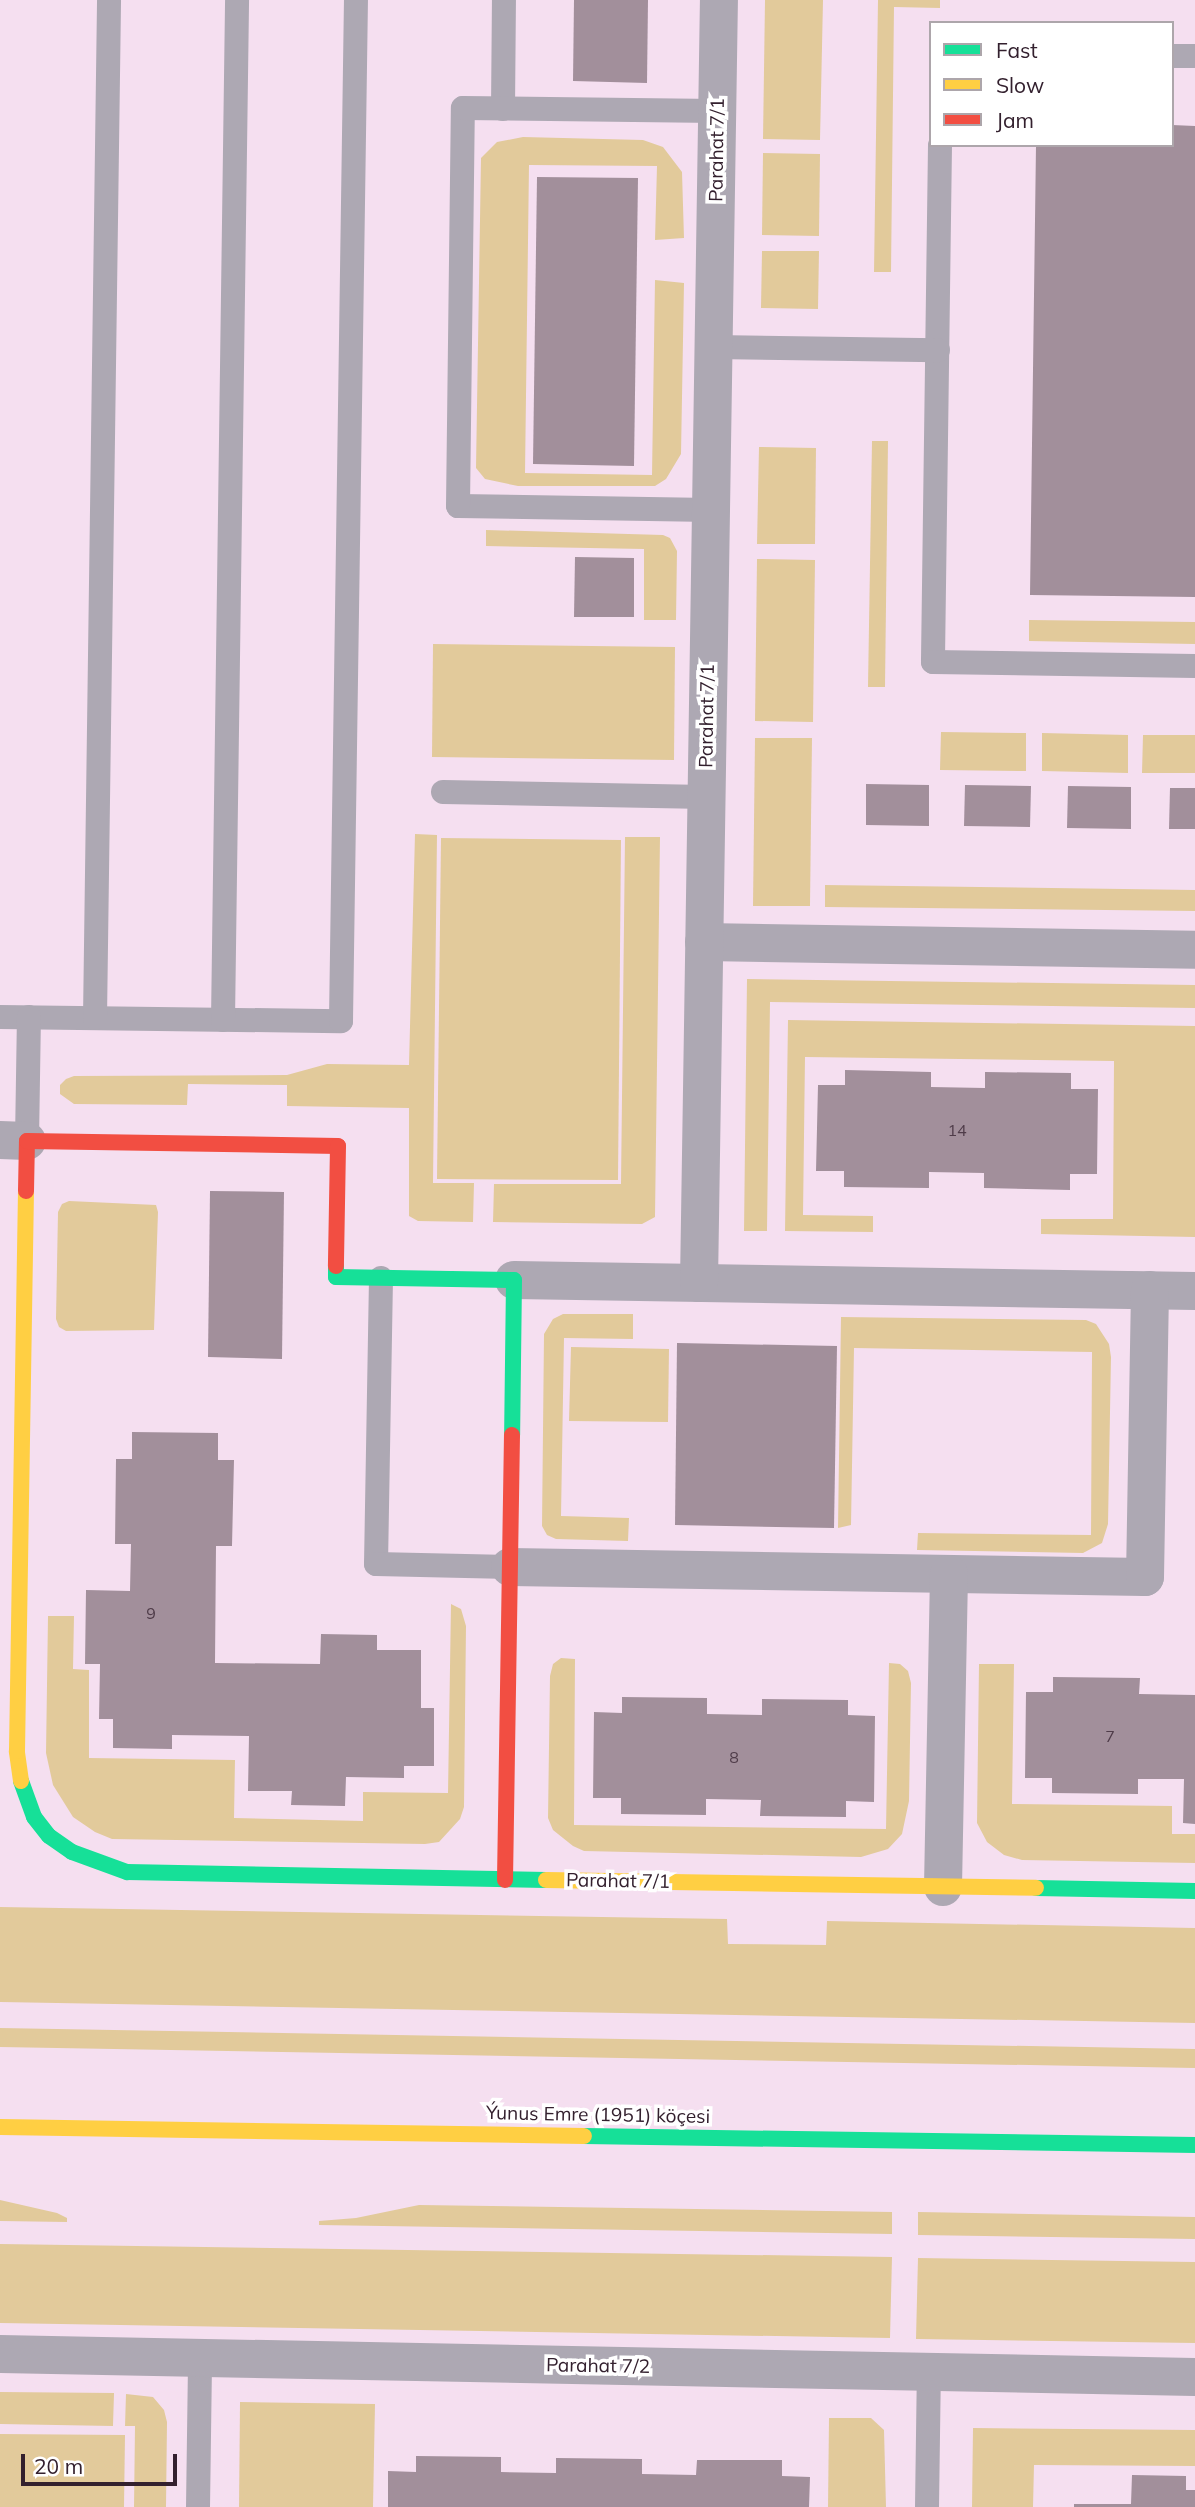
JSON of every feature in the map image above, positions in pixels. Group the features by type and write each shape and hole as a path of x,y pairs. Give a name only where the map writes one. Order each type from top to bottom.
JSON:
{"street":[{"name":"Parahat 7/1","path":"699,1283 719,0"},
{"path":"704,942 1195,950"},
{"name":"Parahat 7/1","path":"14,1141 17,1751 25,1797 34,1816 49,1836 72,1852 97,1863 141,1873 1195,1891"},
{"path":"14,1141 338,1146 336,1277 1195,1291"},
{"path":"505,1880 514,1280"},
{"path":"510,1567 1145,1577 1150,1290"},
{"path":"943,1886 948,1574"},
{"name":"Ýunus Emre (1951) köçesi","path":"0,2127 1195,2146"},
{"name":"Parahat 7/2","path":"0,2354 1195,2377"}],"lane":[{"path":"94,1018 110,0"},
{"path":"223,1020 237,0"},
{"path":"0,1017 341,1021 356,0"},
{"path":"503,109 504,0"},
{"path":"1174,56 1195,56"},
{"path":"711,510 457,506 463,108 717,111"},
{"path":"940,147 933,662 1195,666"},
{"path":"714,347 937,350"},
{"path":"443,792 706,797"},
{"path":"14,1141 29,1017"},
{"path":"381,1278 376,1564 510,1567"},
{"path":"198,2507 200,2358"},
{"path":"927,2507 929,2372"}],"shaded area":[{"path":"765,0 823,0 820,140 763,139"},
{"path":"878,0 940,0 940,8 894,7 891,272 874,272"},
{"path":"523,137 643,140 663,147 682,172 684,238 655,240 657,166 529,165 525,473 652,475 655,280 684,283 681,454 666,479 655,486 518,486 485,479 476,468 481,158 497,142"},
{"path":"763,153 820,154 819,236 762,235"},
{"path":"762,251 819,251 818,309 761,308"},
{"path":"872,441 888,441 885,687 868,687"},
{"path":"759,447 816,448 815,544 757,544"},
{"path":"486,530 663,535 670,538 677,551 676,620 644,620 644,549 486,546"},
{"path":"757,559 815,560 813,722 755,721"},
{"path":"1029,620 1195,622 1195,644 1029,641"},
{"path":"433,644 675,647 674,760 432,757"},
{"path":"941,732 1026,733 1026,771 940,770"},
{"path":"1042,733 1128,735 1128,773 1042,771"},
{"path":"1143,735 1195,735 1195,773 1142,773"},
{"path":"755,738 812,738 810,906 753,906"},
{"path":"415,834 437,835 433,1183 474,1183 473,1222 418,1221 409,1216 409,1108 287,1106 287,1085 188,1084 187,1105 74,1104 60,1094 60,1085 74,1076 287,1075 327,1064 409,1065"},
{"path":"625,837 660,837 655,1217 642,1224 493,1222 494,1184 621,1184"},
{"path":"441,838 621,840 618,1180 437,1179"},
{"path":"825,885 1195,890 1195,911 825,907"},
{"path":"747,979 1195,985 1195,1008 770,1002 767,1231 744,1231"},
{"path":"788,1020 1195,1026 1195,1237 1041,1234 1041,1219 1113,1219 1114,1061 805,1057 803,1215 873,1216 873,1232 785,1231"},
{"path":"69,1201 156,1205 158,1212 154,1330 66,1331 59,1327 56,1319 58,1212 62,1204"},
{"path":"563,1314 633,1314 633,1339 564,1338 561,1516 629,1518 628,1541 556,1539 547,1535 542,1526 544,1334 553,1319"},
{"path":"841,1317 1086,1320 1096,1324 1109,1344 1111,1357 1108,1524 1102,1543 1083,1553 917,1550 918,1533 1091,1535 1092,1352 854,1348 851,1525 838,1528"},
{"path":"571,1347 669,1349 668,1422 569,1421"},
{"path":"451,1604 461,1609 466,1626 464,1807 460,1819 439,1842 425,1844 112,1839 95,1832 73,1817 53,1785 46,1753 48,1616 74,1616 73,1669 89,1670 89,1758 235,1760 234,1818 363,1821 363,1792 448,1793"},
{"path":"561,1658 575,1659 574,1825 886,1829 889,1663 900,1664 908,1671 911,1683 909,1801 902,1834 888,1849 861,1857 584,1851 573,1846 553,1830 548,1818 550,1676 553,1664"},
{"path":"979,1664 1014,1664 1012,1804 1172,1806 1172,1834 1195,1834 1195,1863 1022,1860 1004,1855 987,1842 977,1823"},
{"path":"0,1907 727,1919 728,1944 826,1945 827,1921 1195,1928 1195,2023 0,2002"},
{"path":"0,2028 1195,2049 1195,2068 0,2047"},
{"path":"0,2200 57,2213 67,2218 67,2222 0,2221"},
{"path":"419,2205 892,2212 892,2234 319,2225 319,2221 356,2218"},
{"path":"918,2212 1195,2217 1195,2239 918,2235"},
{"path":"0,2244 892,2257 890,2338 0,2323"},
{"path":"918,2258 1195,2262 1195,2343 916,2339"},
{"path":"0,2392 114,2393 113,2426 0,2424"},
{"path":"126,2394 153,2397 164,2410 167,2422 166,2507 134,2507 135,2426 125,2426"},
{"path":"240,2402 375,2404 373,2507 239,2507"},
{"path":"829,2418 871,2418 884,2430 886,2507 828,2507"},
{"path":"973,2428 1195,2430 1195,2466 1034,2465 1033,2507 972,2507"},
{"path":"0,2434 125,2435 124,2507 0,2507"}],"building":[{"path":"574,0 648,0 647,83 573,81"},
{"path":"1174,125 1195,126 1195,597 1030,595 1036,147 1174,147"},
{"path":"537,177 638,178 634,466 533,464"},
{"path":"575,557 634,558 634,617 574,617"},
{"path":"866,784 929,785 929,826 866,825"},
{"path":"965,785 1031,786 1030,827 964,826"},
{"path":"1068,786 1131,787 1131,829 1067,828"},
{"path":"1170,788 1195,788 1195,829 1169,829"},
{"path":"845,1070 931,1072 931,1087 985,1088 985,1072 1071,1073 1071,1089 1098,1089 1097,1174 1070,1174 1070,1190 984,1188 984,1173 929,1172 929,1188 844,1187 844,1171 816,1171 818,1085 845,1085"},
{"path":"210,1191 284,1192 282,1359 208,1357"},
{"path":"677,1343 837,1346 834,1528 675,1525"},
{"path":"132,1432 218,1433 218,1460 234,1460 232,1546 216,1546 215,1663 320,1664 321,1634 377,1635 377,1650 421,1650 421,1708 434,1708 434,1766 404,1766 404,1778 346,1777 345,1806 291,1805 292,1791 248,1791 249,1736 172,1735 172,1749 113,1748 113,1719 99,1719 100,1664 85,1664 86,1590 130,1591 131,1544 115,1544 116,1459 132,1459"},
{"path":"1053,1677 1140,1678 1139,1694 1195,1695 1195,1824 1183,1823 1184,1779 1138,1779 1138,1794 1052,1793 1052,1778 1025,1778 1026,1692 1053,1692"},
{"path":"622,1697 707,1698 707,1714 762,1715 762,1699 848,1700 848,1715 875,1716 874,1802 846,1801 846,1817 760,1816 761,1800 706,1799 706,1815 621,1814 621,1798 593,1798 594,1712 622,1713"},
{"path":"416,2456 501,2457 501,2472 556,2473 556,2458 642,2459 642,2474 696,2475 697,2460 782,2460 782,2476 810,2477 809,2507 388,2507 388,2471 416,2472"},
{"path":"1132,2475 1186,2476 1186,2490 1195,2490 1195,2507 1074,2507 1074,2504 1131,2504"}],"traffic: fast":[{"path":"336,1266 336,1277 514,1280 512,1435"},
{"path":"21,1781 34,1817 49,1836 72,1852 127,1872 546,1880"},
{"path":"1036,1888 1195,1891"},
{"path":"584,2136 1195,2145"}],"traffic: slow":[{"path":"21,1781 17,1751 26,1191"},
{"path":"546,1880 1036,1888"},
{"path":"0,2127 584,2136"}],"traffic: jam":[{"path":"26,1191 27,1141 338,1146 336,1266"},
{"path":"505,1880 512,1435"}]}
